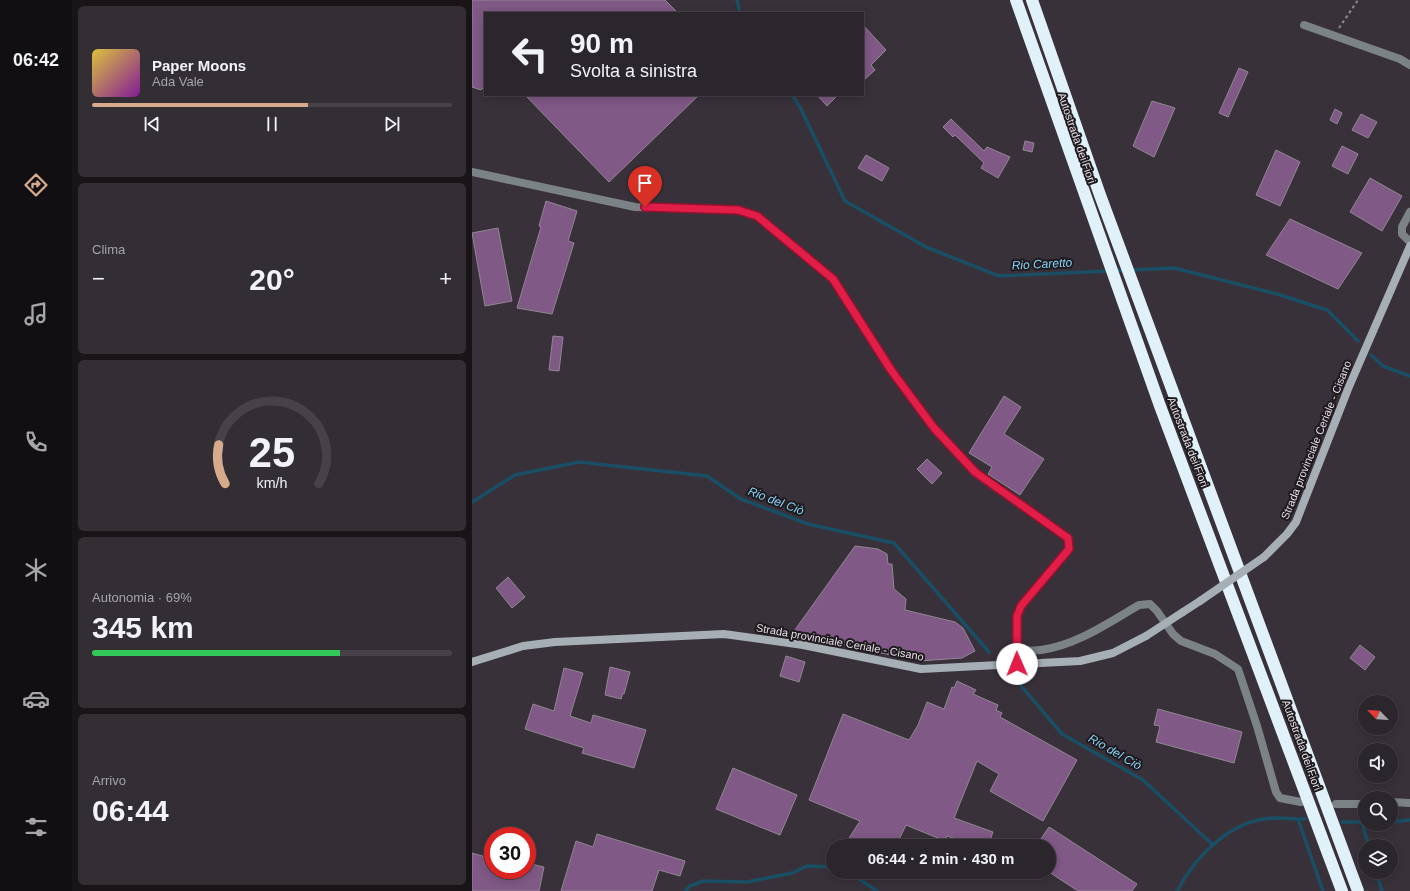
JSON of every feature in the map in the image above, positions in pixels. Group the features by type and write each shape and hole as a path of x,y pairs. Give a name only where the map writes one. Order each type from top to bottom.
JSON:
{"highway":[{"name":"Autostrada dei Fiori","path":"1016,0 1160,406 1342,891"},
{"name":"Autostrada dei Fiori","path":"1032,0 1102,202 1358,891"}],"main road":[{"name":"Strada provinciale Ceriale - Cisano","path":"472,662 523,646 555,642 724,634 803,645 921,669 1080,661 1099,658 1113,653 1146,636 1264,557 1287,534 1296,522 1348,389 1410,246"}],"street":[{"path":"1304,25 1400,59 1410,65"},
{"path":"472,172 634,207 738,210 757,216 833,279 891,370 934,428 975,472 1068,538 1069,549 1021,606 1017,616 1017,664"},
{"path":"1410,212 1402,227 1402,234 1410,242"},
{"path":"1016,650 1042,650 1082,638 1139,605 1150,604 1158,611 1173,634 1181,641 1215,654 1238,668 1276,792 1280,798 1301,802"},
{"path":"1398,802 1410,803"},
{"path":"1336,804 1358,804"}],"path":[{"path":"1334,36 1358,0"}],"building":[{"path":"472,0 665,0 677,12 484,12 484,87 481,90 472,87"},
{"path":"864,26 886,50 871,65 875,70 864,80"},
{"path":"1239,68 1248,72 1228,117 1219,113"},
{"path":"526,96 698,96 609,182"},
{"path":"818,96 837,96 827,106"},
{"path":"1152,101 1175,108 1154,157 1133,146"},
{"path":"1335,109 1342,113 1337,124 1330,120"},
{"path":"1361,114 1377,122 1368,138 1352,130"},
{"path":"951,119 984,151 987,147 1010,157 998,178 981,168 984,163 955,135 953,137 943,127"},
{"path":"1025,141 1034,143 1032,152 1023,150"},
{"path":"1342,146 1358,154 1348,174 1332,166"},
{"path":"1276,150 1300,162 1280,206 1256,195"},
{"path":"866,155 889,168 882,181 858,168"},
{"path":"1370,178 1402,196 1382,231 1350,212"},
{"path":"546,201 577,211 568,241 574,243 552,314 517,308 541,227 539,226"},
{"path":"1290,219 1362,253 1338,289 1266,255"},
{"path":"498,228 512,301 485,306 472,233"},
{"path":"553,336 563,337 559,371 549,370"},
{"path":"1004,396 1021,407 1004,434 1044,459 1020,495 988,474 992,467 969,453"},
{"path":"927,459 942,473 932,484 917,469"},
{"path":"855,546 878,549 887,554 888,564 892,564 894,589 906,599 905,610 955,622 963,628 975,651 962,658 919,661 792,634"},
{"path":"508,577 525,597 512,608 496,588"},
{"path":"1360,645 1375,657 1365,670 1350,658"},
{"path":"786,656 805,662 799,682 780,676"},
{"path":"610,667 630,672 624,694 623,693 621,699 605,695"},
{"path":"564,668 583,673 570,716 591,723 593,715 646,730 634,768 582,753 584,748 525,729 533,704 554,711"},
{"path":"957,681 976,690 973,694 998,705 996,710 1002,713 1000,717 1077,760 1043,821 990,791 999,774 977,761 954,818 993,832 990,839 956,839 947,836 946,839 940,839 906,825 899,839 848,839 860,821 809,800 843,714 909,740 918,725 927,702 944,709 952,687 954,688"},
{"path":"1158,709 1242,732 1234,763 1156,742 1160,726 1154,725"},
{"path":"733,768 797,795 780,835 716,809"},
{"path":"1049,827 1137,884 1132,891 1078,891 1056,877 1056,839 1041,839"},
{"path":"597,834 685,861 680,876 659,870 652,891 561,891 576,841 593,847"},
{"path":"472,853 484,856 484,879 536,879 536,865 544,867 539,891 472,891"}],"waterway":[{"name":"Rio Caretto","path":"737,0 740,12"},
{"name":"Rio Caretto","path":"793,96 800,107 845,201 926,247 999,276 1174,268 1277,294 1327,310 1358,341"},
{"name":"Rio Caretto","path":"1371,355 1383,366 1410,376"},
{"name":"Rio del Ciò","path":"472,502 515,475 579,462 707,476 741,499 808,524 894,543 989,652"},
{"name":"Rio del Ciò","path":"1011,674 1062,734 1143,780 1213,845"},
{"path":"1177,891 1194,865 1216,842 1229,832 1258,820 1274,818 1305,819"},
{"path":"1298,819 1323,891"},
{"path":"1398,821 1410,820"},
{"path":"1342,822 1358,822"},
{"path":"1364,831 1367,839"},
{"path":"685,891 690,886 703,881 747,882 792,873 807,866 826,867"},
{"path":"859,879 877,891"},
{"path":"1378,879 1382,891"}],"route":[{"path":"645,207 738,210 757,216 833,279 891,370 934,428 975,472 1068,538 1069,549 1021,606 1017,616 1016,630 1017,664"}]}
